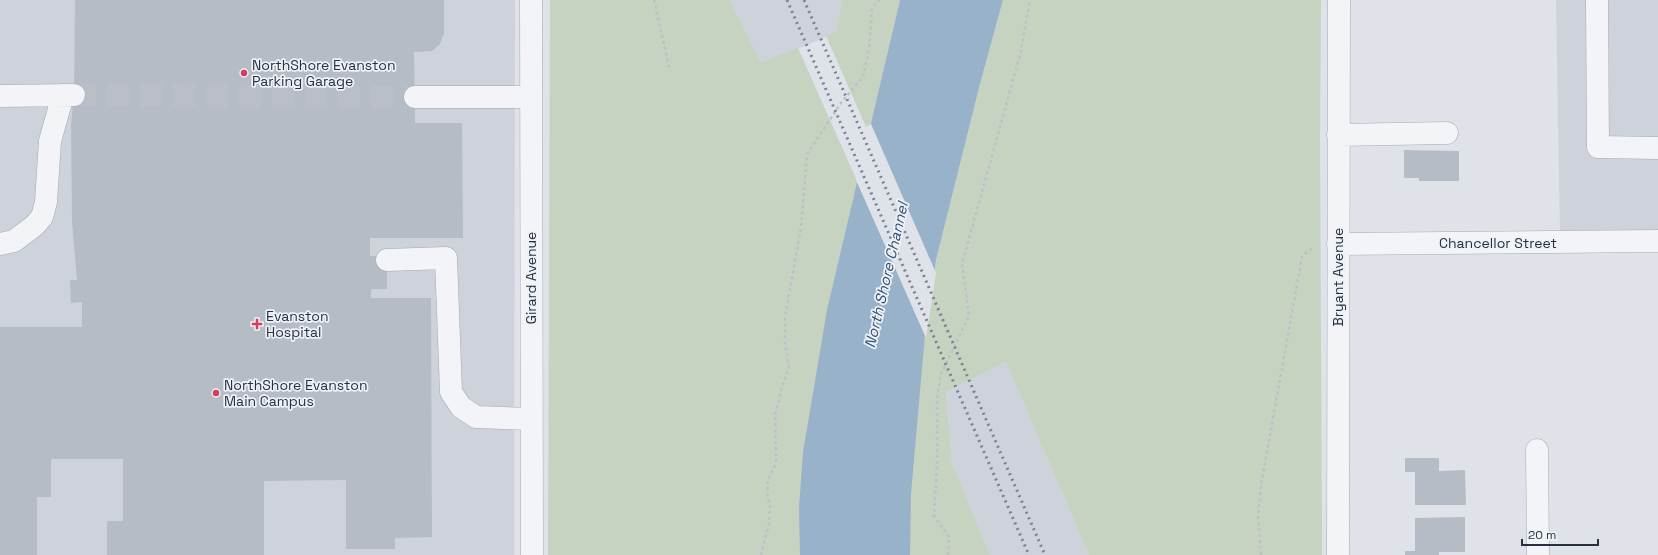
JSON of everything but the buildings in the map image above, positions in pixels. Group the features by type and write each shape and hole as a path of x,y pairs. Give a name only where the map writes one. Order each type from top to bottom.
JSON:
{"street":[{"name":"Girard Avenue","path":"531,0 532,555"},
{"name":"Bryant Avenue","path":"1338,555 1339,0"},
{"path":"1598,0 1598,147 1658,148"},
{"path":"0,96 68,95 50,141 46,202 42,217 34,226 14,241 0,244"},
{"path":"414,97 531,97"},
{"path":"1338,135 1447,134"},
{"name":"Chancellor Street","path":"1338,244 1658,241"},
{"path":"387,260 446,258 451,392 461,407 476,417 532,418"},
{"path":"1537,450 1538,555"}],"path":[{"path":"654,0 670,71"},
{"path":"761,555 769,524 770,506 767,492 768,480 776,463 775,415 789,367 785,342 785,317 801,228 807,154 841,103 863,77 869,49 872,8 880,0"},
{"path":"948,555 949,537 934,516 937,464 937,401 941,374 969,316 962,264 1020,55 1030,0"},
{"path":"1261,555 1258,518 1261,485 1302,256 1309,250 1338,244"}],"shaded area":[{"name":"Evanston Hospital","path":"0,0 515,0 514,555 0,555"},
{"path":"730,0 842,0 836,33 761,64"},
{"path":"1556,0 1658,0 1658,235 1560,235"},
{"path":"1006,362 1089,555 990,555 952,463 946,392"}],"green space":[{"path":"550,0 730,0 761,63 798,48 925,334 936,260 981,80 1003,0 1321,0 1320,138 1322,555 1089,555 1006,362 946,392 952,463 990,555 548,555"},
{"path":"842,0 900,0 871,124 866,127 826,36 836,32"}],"water":[{"name":"North Shore Channel","path":"900,0 1003,0 981,80 936,260 925,334 911,494 910,555 800,555 799,508 803,452 827,310"}],"pier":[{"path":"871,124 936,273 926,338 856,180 869,125"}],"tunnel":[{"path":"74,95 415,97"}],"railway":[{"path":"787,0 1029,555"},
{"path":"804,0 1045,555"}],"place":[{"name":"NorthShore Evanston Parking Garage","path":"244,73"},
{"name":"Evanston Hospital","path":"257,324"},
{"name":"NorthShore Evanston Main Campus","path":"216,393"}]}
